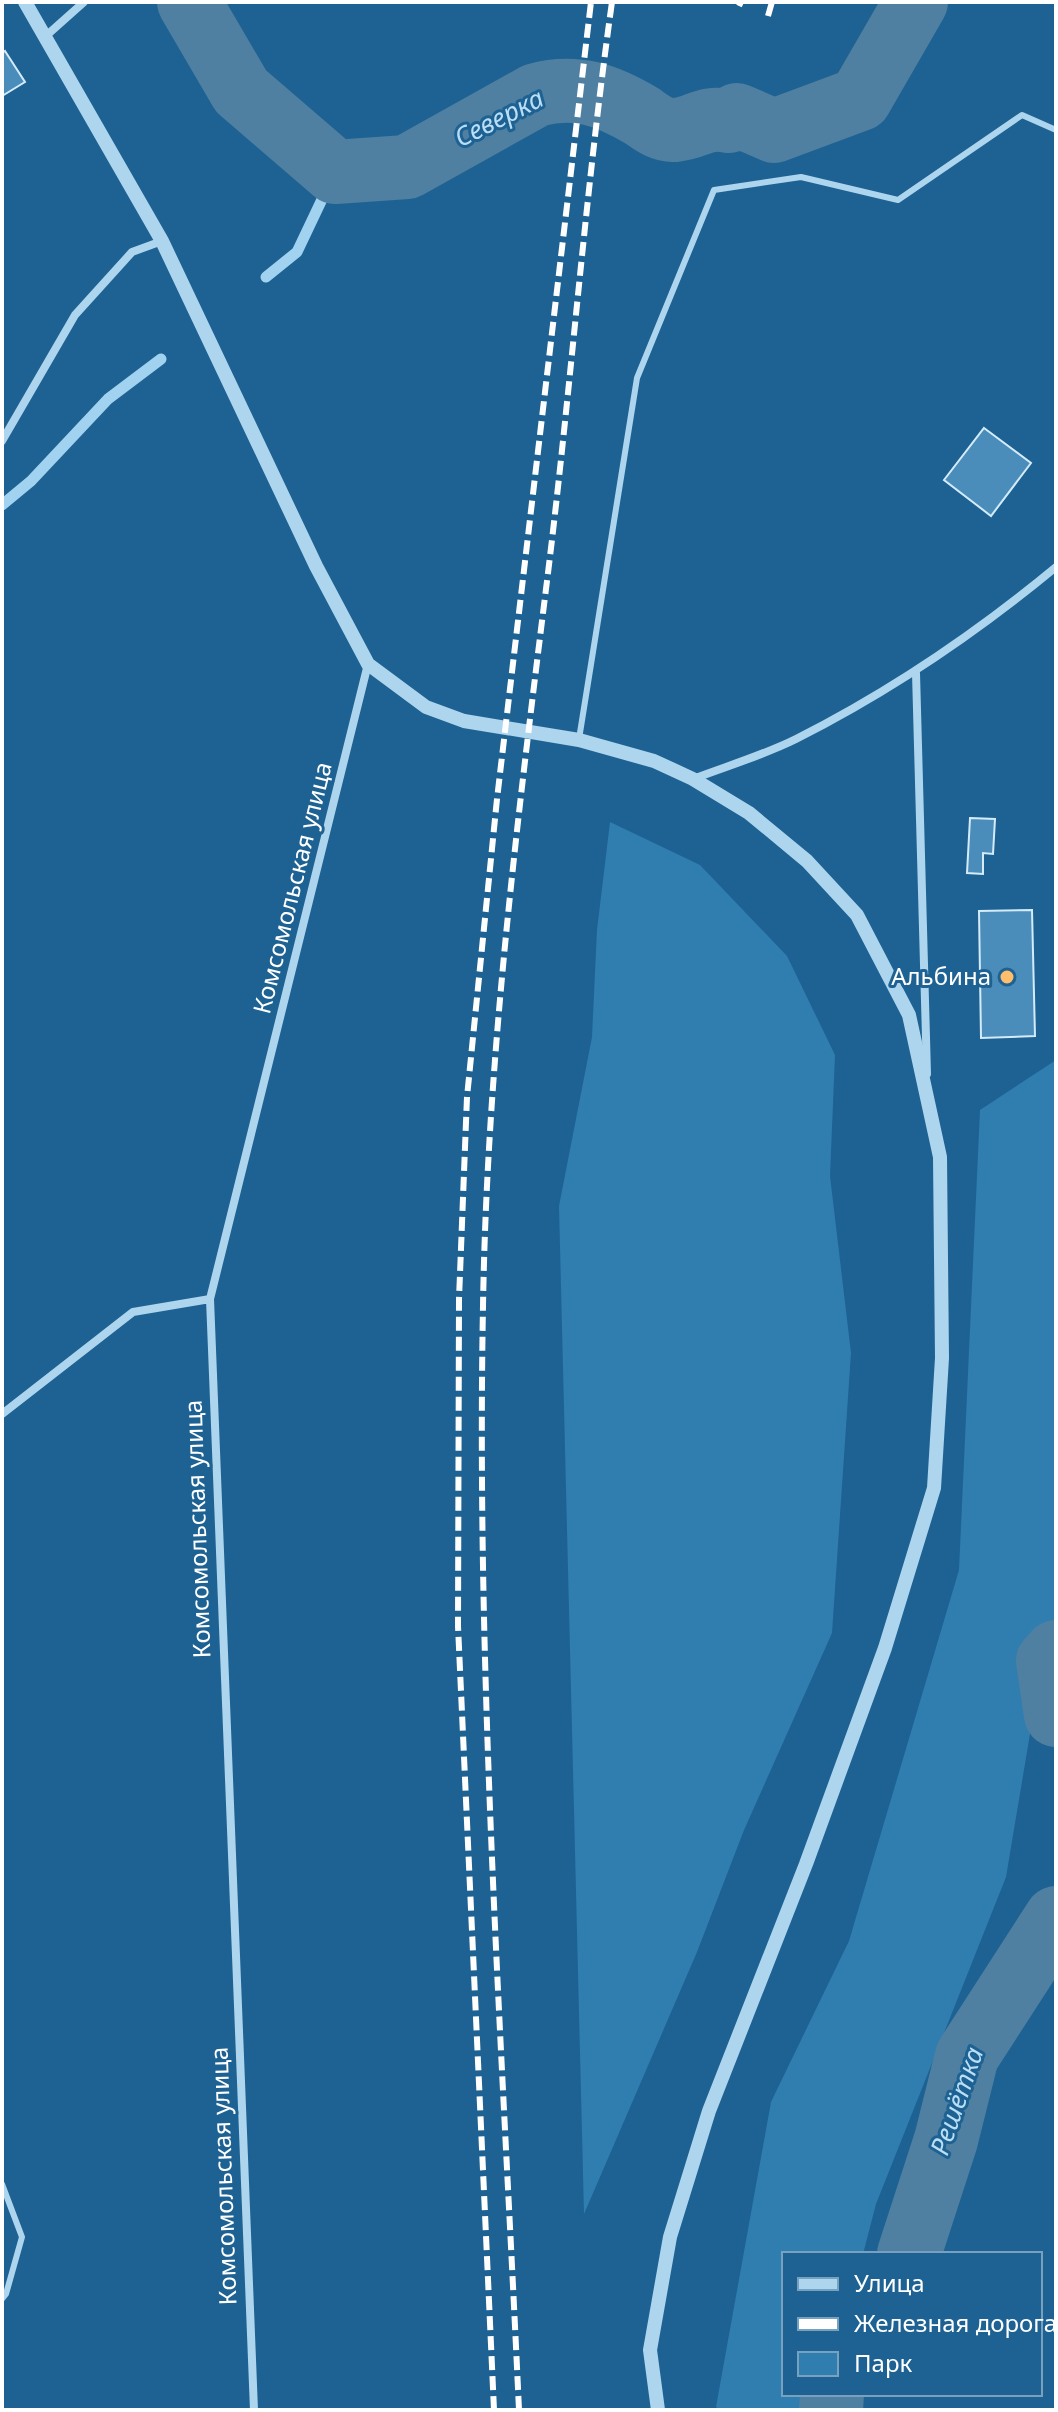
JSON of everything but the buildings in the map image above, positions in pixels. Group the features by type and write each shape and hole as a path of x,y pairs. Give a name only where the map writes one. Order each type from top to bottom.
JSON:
{"street":[{"path":"25,2 47,35 162,241 316,566 368,664 426,707 464,721 579,740 654,761 693,779 749,813 795,851 857,915 909,1015 928,1086 940,1157 942,1358 934,1488 885,1648 806,1864 709,2111 670,2237 650,2350 658,2410"},
{"path":"47,35 84,2"},
{"path":"2,441 75,315 132,252 162,241"},
{"path":"693,779 794,740 916,673 980,628 1056,567"},
{"name":"Комсомольская улица","path":"254,2410 210,1299 368,664"},
{"path":"916,673 928,1086"},
{"path":"2,1414 133,1312 210,1299"}],"lane":[{"path":"579,740 637,378 714,190 801,177 898,200 1022,115 1056,130"},
{"path":"2,2184 22,2237 2,2299"}],"green space":[{"path":"610,822 700,865 787,956 835,1055 830,1176 851,1353 832,1633 744,1830 697,1952 584,2214 559,1206 592,1037 597,930"},
{"path":"1056,1060 1056,1645 1030,1734 1006,1877 876,2204 864,2252 782,2252 782,2396 828,2396 824,2410 720,2410 716,2407 771,2102 849,1941 959,1570 980,1110"}],"waterway":[{"name":"Северка","path":"189,2 241,91 335,172 407,167 536,95 551,92 578,91 604,97 666,129 683,129 713,120 729,121 737,115 774,131 860,99 916,2"},
{"path":"266,277 297,252 335,172"},
{"path":"2,505 31,481 108,399 161,359"},
{"name":"Решётка","path":"1056,1652 1048,1661 1056,1715"},
{"name":"Решётка","path":"910,2252 946,2140 967,2056 1056,1918"},
{"name":"Решётка","path":"831,2410 832,2396"}],"railway":[{"path":"494,2410 458,1626 459,1299 467,1097 497,799 591,2"},
{"path":"519,2410 498,1996 483,1582 486,1215 505,943 612,2"},
{"path":"739,6 741,2"},
{"path":"768,16 772,2"}],"place":[{"name":"Альбина","path":"1007,977"}]}
